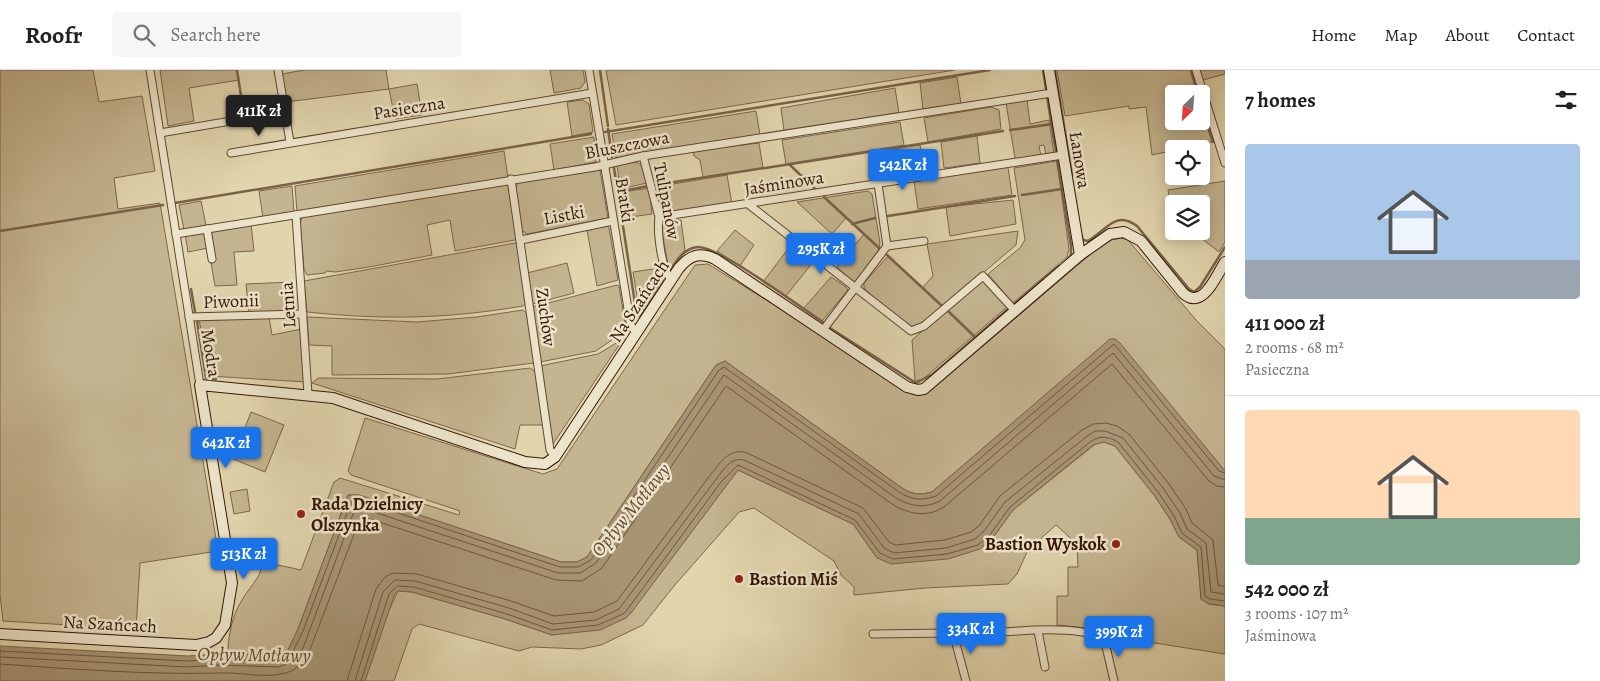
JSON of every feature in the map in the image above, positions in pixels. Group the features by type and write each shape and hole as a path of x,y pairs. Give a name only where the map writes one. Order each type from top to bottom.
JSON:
{"street":[{"name":"Modra","path":"150,70 232,583 228,618 216,638"},
{"path":"278,70 290,142"},
{"name":"Bratki","path":"589,70 630,320 632,328 638,332"},
{"name":"Łanowa","path":"1048,70 1080,255"},
{"path":"1196,70 1225,163"},
{"name":"Pasieczna","path":"231,153 592,93"},
{"name":"Bluszczowa","path":"176,234 595,167 643,156 1052,93"},
{"path":"160,133 284,112"},
{"name":"Jaśminowa","path":"659,216 1063,155"},
{"name":"Tulipanów","path":"643,156 659,216 658,226 665,272 672,279"},
{"name":"Zuchów","path":"511,179 550,450 555,457"},
{"path":"878,184 887,246"},
{"path":"748,204 911,332 924,326 983,276 1016,312"},
{"name":"Letnia","path":"296,215 308,394"},
{"name":"Listki","path":"520,240 613,221"},
{"path":"207,229 212,259"},
{"name":"Na Szańcach","path":"555,457 672,279 685,260 693,255 705,255 823,330 907,387 918,390 924,389 1016,312 1080,255 1110,234 1118,232 1127,233 1147,248 1185,296 1196,299 1206,293 1225,262"},
{"path":"823,330 887,246 924,241"},
{"name":"Piwonii","path":"189,317 304,314"},
{"path":"200,385 308,394 333,398 525,462 545,464 555,457"},
{"path":"1038,632 1045,667"},
{"path":"873,634 949,633 954,636 1038,632 1087,633 1104,638 1114,681"},
{"name":"Na Szańcach","path":"0,634 196,645 216,638"},
{"path":"954,636 966,681"}],"shaded area":[{"path":"0,70 93,70 99,102 142,96 155,171 114,178 118,209 160,203 218,551 140,563 136,629 3,621 0,595"},
{"path":"160,70 237,70 239,80 189,88 194,121 168,126"},
{"path":"304,70 386,70 389,89 286,102 282,74"},
{"path":"550,70 583,70 585,82 581,88 554,93"},
{"path":"606,70 955,70 616,125"},
{"path":"1057,70 1190,70 1194,85 1165,85 1165,130 1208,130 1212,142 1210,142 1210,140 1165,140 1165,152 1152,155 1146,107 1129,109 1129,106 1065,116"},
{"path":"1200,70 1225,70 1225,74 1203,80"},
{"path":"957,77 961,104 923,109 920,83"},
{"path":"417,84 422,115 395,119 389,89"},
{"path":"895,88 899,113 784,131 781,108"},
{"path":"583,100 589,104 593,132 572,136 567,102"},
{"path":"1027,100 1030,124 1049,120 1054,154 1046,155 1044,145 1039,146 1041,156 1020,160 1015,158 1006,103"},
{"path":"991,107 999,110 1001,129 928,142 924,118"},
{"path":"756,111 760,135 616,158 612,134"},
{"path":"900,122 904,145 786,164 782,140"},
{"path":"977,136 980,163 944,168 941,142"},
{"path":"594,137 596,162 554,170 550,144"},
{"path":"759,143 763,168 703,177 700,160 694,156 693,151"},
{"path":"920,145 925,171 878,179 872,152"},
{"path":"504,151 508,178 297,212 295,186"},
{"path":"1057,161 1069,249 1067,257 1013,303 988,274 1020,248 1025,240 1014,168"},
{"path":"637,162 643,167 647,183 620,189 617,165"},
{"path":"1008,167 1012,195 918,209 914,181"},
{"path":"600,170 608,218 527,234 520,229 515,190 518,182"},
{"path":"727,175 732,204 666,214 660,210 655,187"},
{"path":"1225,181 1225,242 1219,252 1204,240 1210,240 1210,195 1169,195 1168,190 1210,185 1210,183"},
{"path":"508,183 517,237 515,240 455,251 450,220 427,225 432,255 335,272 327,271 325,273 307,275 304,269 300,223 303,216"},
{"path":"292,186 294,212 263,218 259,191"},
{"path":"649,188 652,214 624,218 622,192"},
{"path":"868,191 872,194 880,243 878,251 855,283 837,267 864,234 846,218 832,234 797,202"},
{"path":"1013,200 1016,224 950,236 946,207"},
{"path":"201,201 206,225 184,230 179,205"},
{"path":"681,220 685,250 669,270 660,221"},
{"path":"251,224 254,251 234,252 237,285 215,286 211,263 214,262 208,230"},
{"path":"607,226 609,228 618,280 597,286 587,230"},
{"path":"735,230 754,245 740,266 717,251"},
{"path":"1018,231 1016,245 919,327 911,326 896,318 864,288 864,283 888,256 922,288 933,276 927,244"},
{"path":"201,232 205,234 208,248 188,252 185,234"},
{"path":"1121,238 1128,240 1196,320 1225,349 1225,471 1115,339 1110,340 932,492 920,494 902,488 725,361 716,365 587,557 577,562 561,562 359,495 348,495 298,629 287,652 278,656 228,654 233,619 242,600 261,571 260,561 301,570 334,482 340,478 459,515 460,511 351,475 348,471 365,418 543,474 557,469 695,265 708,264 815,330 906,391 929,392 1106,241"},
{"path":"515,243 519,246 526,304 523,306 468,314 415,317 335,315 307,312 304,281"},
{"path":"791,245 813,262 786,296 763,282"},
{"path":"567,263 574,293 533,304 531,302 527,273"},
{"path":"660,268 662,281 640,315 633,272"},
{"path":"831,277 848,290 822,321 804,308"},
{"path":"982,279 1007,307 923,379 915,381 912,340"},
{"path":"293,282 296,311 249,313 246,284"},
{"path":"619,286 626,330 596,351 540,362 533,307"},
{"path":"523,310 527,314 534,363 448,374 332,375 332,346 309,345 307,317 417,322 477,317"},
{"path":"269,317 272,335 302,329 306,382 209,376 199,319"},
{"path":"623,339 551,447 540,366 598,354"},
{"path":"530,368 536,372 543,425 520,425 515,449 312,383 318,378 437,379"},
{"path":"251,412 284,425 265,472 233,459"},
{"path":"1098,442 1115,446 1154,495 1179,537 1197,550 1201,599 1209,604 1225,606 1225,654 1110,636 1087,628 1057,625 1057,596 1068,596 1068,567 1078,567 1077,544 1056,525 1028,550 1017,574 1008,584 925,588 854,595 854,587 841,575 834,561 754,508 739,512 674,586 643,625 601,645 581,649 532,647 519,651 419,624 412,629 394,681 365,681 387,615 398,591 412,592 552,635 626,618 738,470 853,524 877,558 992,539 1013,510"},
{"path":"247,489 250,511 234,514 230,492"}],"water":[{"name":"Opływ Motławy","path":"1110,339 1115,339 1120,343 1225,471 1225,606 1209,604 1201,599 1197,550 1179,537 1154,495 1115,446 1104,442 1093,445 1013,510 992,539 980,549 948,559 891,564 877,558 853,524 738,470 631,613 626,618 600,630 552,635 412,592 398,591 394,596 365,681 0,681 0,646 188,656 220,654 278,656 287,652 298,629 348,495 359,495 561,562 577,562 587,557 716,365 725,361 902,488 917,494 932,492"}],"waterway":[{"path":"237,70 244,115"},
{"path":"600,70 608,126"},
{"path":"605,132 990,70"},
{"path":"1043,70 1046,89"},
{"path":"1055,70 1072,175"},
{"path":"1191,70 1196,85"},
{"path":"1047,96 1056,152"},
{"path":"1010,130 1052,124"},
{"path":"608,129 612,157"},
{"path":"1209,130 1213,142"},
{"path":"655,185 1003,131"},
{"path":"175,203 591,134"},
{"path":"1057,160 1071,246 1071,255 1067,260"},
{"path":"789,164 816,190"},
{"path":"614,168 637,316 641,316 665,280"},
{"path":"618,192 648,186"},
{"path":"1022,195 1062,189"},
{"path":"888,216 1015,196"},
{"path":"824,197 879,248"},
{"path":"0,231 163,205"},
{"path":"852,224 875,218"},
{"path":"1081,235 1083,240 1088,241 1111,223 1123,220 1137,226 1189,289 1194,292 1200,287 1225,247"},
{"path":"670,271 685,252 698,247 708,249 741,267 823,322"},
{"path":"887,255 942,306"},
{"path":"1014,304 1059,266"},
{"path":"191,289 195,312"},
{"path":"830,328 916,383 933,374 1008,309"},
{"path":"947,310 975,337"},
{"path":"197,321 206,378 216,379"}],"place":[{"name":"Rada Dzielnicy Olszynka","path":"301,514"},
{"name":"Bastion Wyskok","path":"1116,544"},
{"name":"Bastion Miś","path":"739,579"}]}
